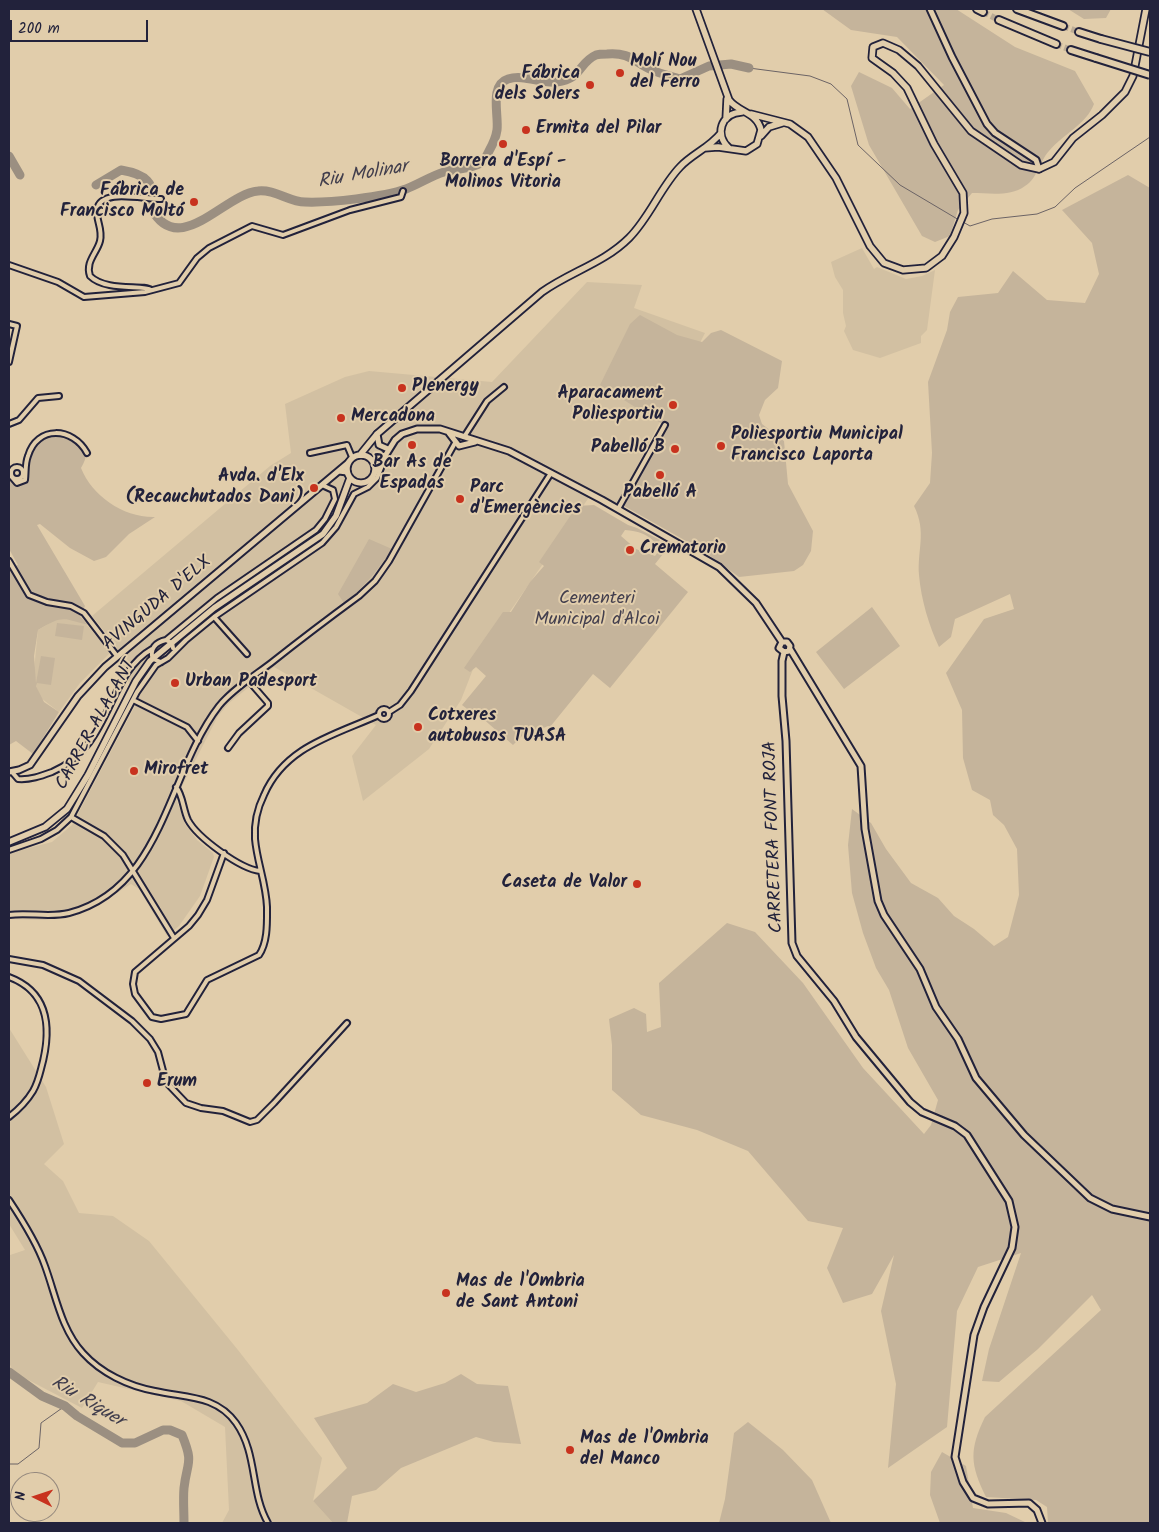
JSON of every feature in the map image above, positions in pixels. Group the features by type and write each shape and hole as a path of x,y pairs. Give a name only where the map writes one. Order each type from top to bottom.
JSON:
{"highway":[{"path":"1017,9 1063,26"},
{"path":"999,20 1056,44"},
{"path":"1079,32 1150,52"},
{"path":"1072,50 1150,75"}],"main road":[{"path":"726,119 733,113 742,112 797,127 814,144 836,178 870,246 884,262 903,270 926,268 942,256 954,237 964,213 963,193 934,144 911,94 899,79 872,58 871,51 875,45 888,44 899,50 924,72 971,131 1021,165 1039,169 1054,162 1074,138 1102,115 1125,92 1133,76 1146,9"},
{"path":"697,12 727,97 733,106 742,112"},
{"path":"371,440 369,449 375,472 370,480 357,483 348,475 348,463 352,458 360,455 371,440 377,434 542,292 562,278 602,259 622,244 644,221 678,168 705,148 721,133 726,119 727,97"},
{"path":"751,114 760,126 760,138"},
{"path":"705,148 729,148 746,151 755,146 772,125 784,122"},
{"path":"721,133 723,142 729,148"},
{"path":"360,455 372,460"},
{"name":"CARRER ALACANT","path":"9,842 41,830 66,809 146,666 214,608 312,542 329,527 346,492 348,475"},
{"name":"CARRER ALACANT","path":"346,492 357,483"}],"street":[{"path":"930,9 952,57 987,124 995,133 1036,160 1039,169"},
{"path":"9,265 58,282 84,297 96,298 151,290 179,283 198,258 209,248 252,226 283,235 350,210 373,203 396,200 401,197 403,192"},
{"path":"151,290 144,287 134,289 117,287 94,280 90,276 88,266 101,238 98,209 103,201 112,196 156,199"},
{"path":"9,324 17,326 9,362"},
{"path":"9,915 54,915 74,912 114,890 134,871 146,854 198,741 221,704 248,680 375,581 389,561 451,452 461,441 487,401 504,387"},
{"path":"9,424 19,420 38,398 59,396"},
{"path":"618,509 664,425"},
{"path":"375,472 388,449 399,436 412,430 426,428 446,431 461,441"},
{"path":"12,476 18,479 23,473 18,467 10,469 12,476 15,482 23,481 28,454 48,434 56,432 76,438 87,453"},
{"path":"377,434 379,445 388,449"},
{"name":"CARRETERA FONT ROJA","path":"461,441 480,441 516,454 618,509 724,571 756,604 782,642 789,643 782,661 782,696 786,741 792,943 797,956 834,1001 856,1037 910,1102 922,1112 955,1126 967,1135 1008,1201 1015,1227 1012,1248 984,1307 974,1336 955,1457 963,1482 973,1498 988,1504 1029,1503 1037,1510 1042,1523"},
{"path":"310,453 347,444 352,458"},
{"path":"372,460 385,455"},
{"path":"152,649 156,659 172,653 214,617 312,551 328,537 354,494 368,487 377,478 385,463 385,455"},
{"name":"AVINGUDA D'ELX","path":"10,772 30,765 78,696 118,656 348,463"},
{"path":"339,471 348,475"},
{"path":"380,715 386,719 389,712 402,702 415,686 551,473"},
{"name":"CARRER ALACANT","path":"170,644 217,598 318,528 335,499 332,489 322,485"},
{"name":"CARRER ALACANT","path":"318,528 329,527 328,537"},
{"path":"9,560 29,595 47,602 75,608 84,613 118,656"},
{"path":"214,617 247,654"},
{"path":"10,772 18,778 37,777 64,766 80,755 106,715 133,665 159,642 170,644 172,653"},
{"name":"CARRETERA FONT ROJA","path":"782,642 780,648 787,651"},
{"path":"787,651 861,766 865,829 878,901 884,915 920,969 936,1007 958,1039 976,1078 1024,1135 1090,1198 1112,1209 1150,1217"},
{"name":"CARRER ALACANT","path":"9,850 46,836 71,817 156,659"},
{"path":"228,748 239,733 268,706 268,703 248,680"},
{"path":"133,700 187,727 198,741"},
{"path":"224,853 204,906 189,926 139,967 134,975 135,994 150,1015 155,1018 186,1014 207,980 255,959 259,955 266,934 267,910 266,890 260,872 255,824 263,796 276,773 294,755 308,746 380,715 383,709 389,712"},
{"path":"176,787 192,826 224,853 246,867 260,872"},
{"path":"71,817 110,841 134,871 174,938"},
{"path":"9,959 43,965 79,981 132,1021 150,1039 158,1052 166,1082 186,1103 202,1108 223,1111 250,1122 257,1120 269,1108 348,1023"},
{"path":"9,976 27,988 36,999 44,1014 48,1038 36,1085 27,1100 9,1117"},
{"path":"9,1200 39,1250 64,1322 77,1346 95,1364 124,1381 155,1391 201,1398 228,1413 241,1430 249,1447 258,1499 268,1523"}],"shaded area":[{"path":"862,248 874,269 877,267 906,279 922,276 935,270 927,330 921,336 921,343 880,358 853,350 844,331 846,326 843,313 843,290 835,277 831,262"},
{"path":"587,282 642,285 634,308 705,333 617,506 592,493 477,659 461,700 429,749 363,801 352,756 376,725 274,667 229,703 218,716 176,798 185,824 197,840 213,853 214,857 200,896 179,926 167,936 139,889 131,884 94,907 74,915 45,920 9,919 9,853 52,842 72,825 136,704 116,646 92,616 270,466 291,453 285,404 345,377 369,371 492,382"},
{"path":"58,618 80,621 88,626 109,651 109,654 80,683 59,712 41,698 36,686 34,670 38,630"},
{"path":"9,1028 46,1087 64,1144 44,1164 63,1181 79,1213 113,1216 149,1241 238,1350 322,1458 313,1501 333,1523 222,1523 229,1510 225,1427 181,1401 98,1382 82,1408 13,1372 9,1362 9,1258 10,1255 25,1250 9,1224"}],"green space":[{"path":"822,9 956,9 1015,47 1075,71 1094,104 1086,118 1049,151 1029,183 1013,192 972,193 958,210 950,236 935,242 922,236 869,145 851,86 859,72 892,88 910,109 944,85 897,37 851,30"},
{"path":"1068,9 1111,9 1106,18 1084,19"},
{"path":"1128,175 1150,188 1150,1523 1048,1523 1047,1507 1036,1500 986,1497 974,1466 974,1448 985,1417 1101,1310 1092,1295 1038,1349 999,1382 982,1381 989,1349 1021,1253 978,1267 957,1311 947,1427 888,1468 896,1384 881,1311 894,1255 872,1294 843,1303 827,1268 843,1228 808,1221 748,1151 697,1130 641,1115 612,1090 612,1045 609,1019 634,1008 646,1014 647,1032 661,1027 659,983 727,923 755,932 803,983 863,1068 924,1134 931,1125 938,1100 908,1048 889,990 876,968 863,933 852,893 848,845 852,809 871,823 886,849 911,883 938,898 954,916 974,929 994,946 1008,937 1019,895 1017,849 1004,825 993,815 990,800 972,790 963,758 962,710 946,673 984,619 1014,609 1010,594 955,619 951,637 939,647 932,630 920,584 921,533 918,515 914,506 930,483 932,453 928,382 947,330 950,312 958,297 998,293 1013,271 1047,300 1085,303 1099,274 1092,243 1062,210"},
{"name":"Poliesportiu Municipal Francisco Laporta","path":"640,315 677,335 702,342 711,333 721,330 782,361 778,388 765,400 759,415 762,424 784,441 788,484 813,531 811,551 803,565 794,571 739,577 702,550 624,506 667,427 600,385 630,324"},
{"path":"58,435 77,443 85,450 85,461 81,468 93,488 101,496 110,503 132,514 155,517 129,534 106,557 94,561 70,548 40,524 37,525 85,606 80,616 88,625 63,619 38,630 34,656 36,683 41,656 55,658 51,685 37,683 36,686 44,702 59,712 33,754 16,741 9,745 9,568 18,565 9,549 9,476 16,481 22,480 35,446 40,441"},
{"name":"Cementeri Municipal d'Alcoi","path":"594,505 628,525 660,540 657,545 647,536 630,530 625,530 621,536 636,549 655,556 660,549 667,549 655,564 688,592 610,688 593,674 550,727 539,730 530,728 513,745 473,710 471,712 462,705 486,676 476,667 470,672 464,668 503,612 511,612 530,582 544,566 539,562 577,506"},
{"path":"369,539 392,549 370,578 344,603 338,594"},
{"path":"872,607 900,646 844,689 816,652"},
{"path":"57,623 84,626 82,640 55,636"},
{"path":"461,1374 477,1384 508,1386 521,1444 494,1442 476,1437 401,1468 376,1490 352,1496 347,1523 333,1523 313,1501 347,1468 314,1418 367,1403 393,1384 416,1392 445,1383"},
{"path":"748,1422 783,1450 812,1480 831,1523 719,1523 725,1499 734,1433"},
{"path":"942,1452 966,1466 973,1508 1006,1513 1027,1523 940,1523 930,1495 931,1472"}],"waterway":[{"name":"Riu Molinar","path":"96,185 121,170 143,177 152,192 151,208 162,222 175,228 188,226 202,220 231,202 258,191 270,192 305,202 384,195 406,189 444,172 472,167 482,162 492,146 497,133 496,101 499,87 502,82 508,79 520,78 551,82 565,80 576,74 590,58 603,54 627,56 652,70 680,79 709,66 731,64 749,68"},
{"path":"749,68 810,76 831,84 847,99 858,145 900,185 959,220"},
{"path":"963,222 970,226 992,219 1037,214 1055,207 1075,188 1150,137"},
{"name":"Riu Molinar","path":"9,156 20,175"},
{"name":"Riu Riquer","path":"9,1372 42,1396 65,1406 77,1416 122,1443 135,1443 163,1430 170,1430 182,1435 189,1457 184,1488 184,1523"},
{"path":"9,1464 18,1464 39,1448 41,1423 65,1406"}],"tunnel":[{"path":"983,12 999,20"},
{"path":"1063,26 1079,32"},
{"path":"1056,44 1071,50"}],"place":[{"name":"Molí Nou del Ferro","path":"620,73"},
{"name":"Fábrica dels Solers","path":"590,85"},
{"name":"Ermita del Pilar","path":"526,130"},
{"name":"Borrera d'Espí - Molinos Vitoria","path":"503,144"},
{"name":"Fábrica de Francisco Moltó","path":"194,202"},
{"name":"Plenergy","path":"402,388"},
{"name":"Aparacament Poliesportiu","path":"673,405"},
{"name":"Mercadona","path":"341,418"},
{"name":"Bar As de Espadas","path":"412,445"},
{"name":"Poliesportiu Municipal Francisco Laporta","path":"721,446"},
{"name":"Pabelló B","path":"675,449"},
{"name":"Pabelló A","path":"660,475"},
{"name":"Avda. d'Elx (Recauchutados Dani)","path":"314,488"},
{"name":"Parc d'Emergències","path":"460,499"},
{"name":"Crematorio","path":"630,550"},
{"name":"Urban Padesport","path":"175,683"},
{"name":"Cotxeres autobusos TUASA","path":"418,727"},
{"name":"Mirofret","path":"134,771"},
{"name":"Caseta de Valor","path":"637,884"},
{"name":"Erum","path":"147,1083"},
{"name":"Mas de l'Ombria de Sant Antoni","path":"446,1293"},
{"name":"Mas de l'Ombria del Manco","path":"570,1450"}]}
